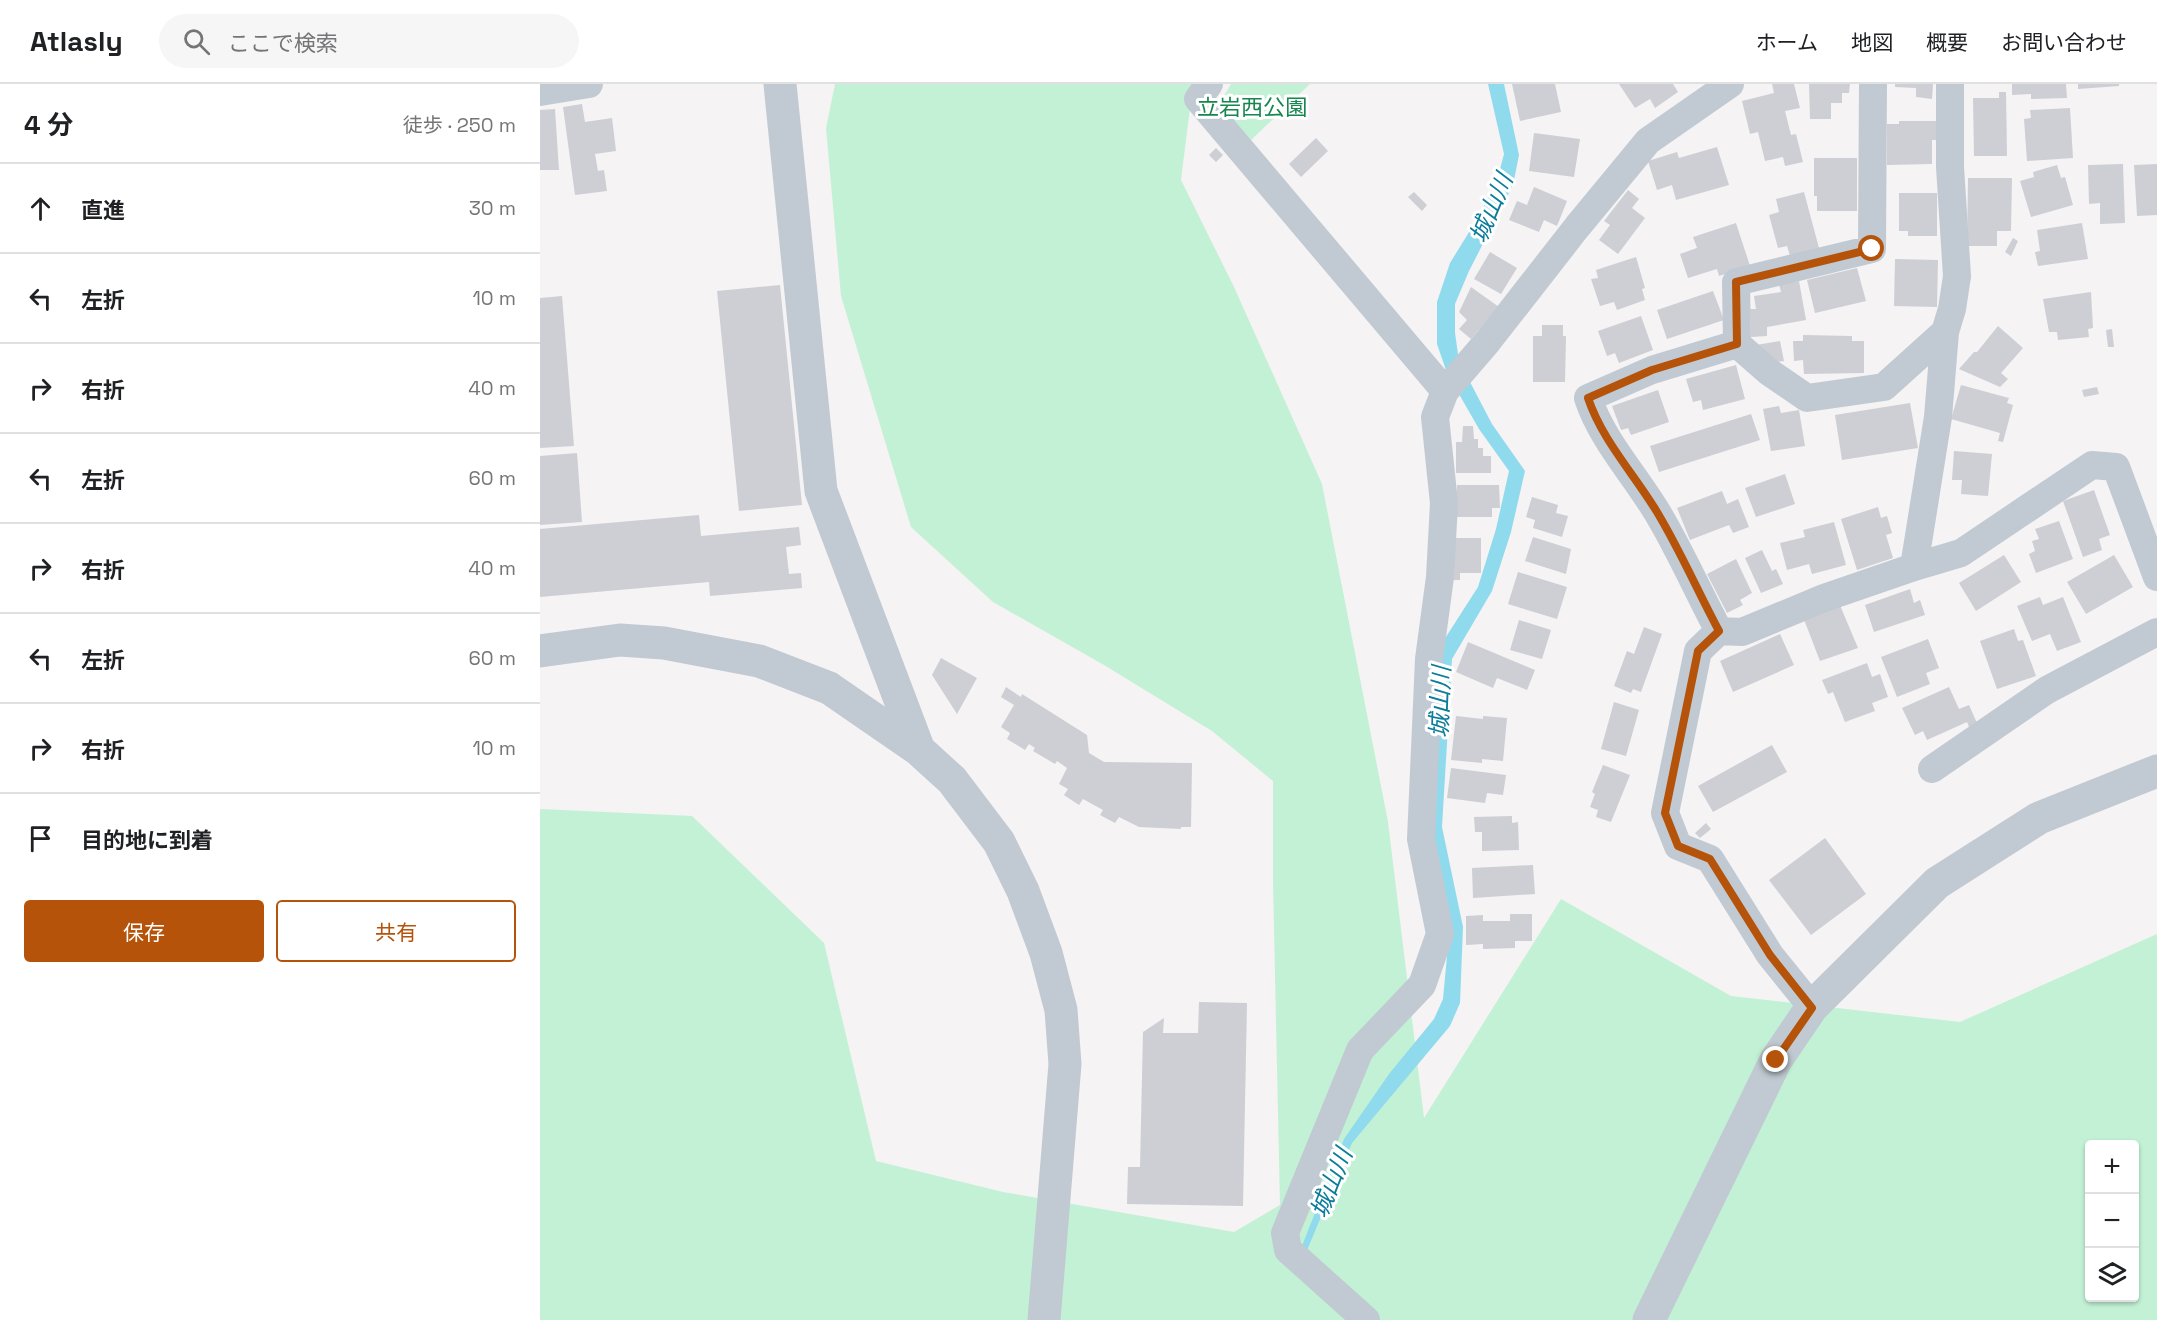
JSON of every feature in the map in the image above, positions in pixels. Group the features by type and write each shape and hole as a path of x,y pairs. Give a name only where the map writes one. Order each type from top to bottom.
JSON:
{"street":[{"path":"540,92 590,84"},
{"path":"780,84 821,491 919,750"},
{"path":"1209,84 1198,99 1446,390"},
{"path":"1366,1320 1288,1250 1284,1233 1360,1050 1422,985 1440,934 1421,839 1428,669 1440,577 1444,503 1435,417 1446,390 1648,141 1730,84"},
{"path":"1873,84 1872,249 1736,282 1737,344 1769,372 1807,398 1884,387 1945,332"},
{"path":"1914,567 1938,417 1945,332 1952,309 1957,276 1950,167 1950,84"},
{"path":"1719,631 1658,513 1612,445 1594,415 1588,398 1652,370 1737,344"},
{"path":"1812,1008 1770,955 1710,859 1678,846 1665,813 1698,651 1719,631 1742,632 1824,598 1961,553 2092,465 2116,467 2157,578"},
{"path":"1932,769 2047,690 2157,632"},
{"path":"540,651 620,640 664,643 759,661 830,688 919,750 952,780 999,842 1023,891 1046,953 1061,1010 1065,1064 1044,1320"},
{"path":"1649,1320 1776,1060 1812,1008 1937,883 2039,818 2157,771"}],"green space":[{"path":"835,84 1193,84 1181,180 1234,287 1322,484 1388,822 1424,1118 1561,899 1731,996 1960,1022 2157,934 2157,1320 540,1320 540,809 692,816 824,943 876,1161 1003,1192 1234,1232 1280,1205 1273,781 1212,731 1104,665 993,602 911,527 841,296 826,128"},
{"name":"立岩西公園","path":"1231,84 1310,84 1251,140 1219,104"}],"water":[{"name":"城山川","path":"1488,84 1504,84 1519,155 1513,185 1469,271 1455,304 1455,333 1459,361 1492,424 1525,471 1511,532 1492,591 1452,659 1442,827 1463,927 1460,1003 1450,1026 1352,1143 1305,1255 1300,1251 1344,1139 1389,1074 1434,1019 1443,999 1449,935 1427,831 1435,654 1478,587 1496,529 1509,471 1479,429 1447,373 1437,344 1437,302 1450,263 1479,216 1499,173 1504,154"}],"building":[{"path":"1512,84 1555,84 1561,112 1520,121"},
{"path":"1619,84 1673,84 1678,92 1655,108 1650,99 1635,108"},
{"path":"1772,84 1794,84 1800,108 1785,111 1791,135 1796,134 1803,162 1785,166 1783,157 1765,161 1758,132 1750,134 1742,101 1774,93"},
{"path":"1809,84 1850,84 1849,93 1842,93 1842,103 1831,103 1831,119 1810,119"},
{"path":"1895,84 1933,84 1932,99 1916,97 1916,88 1895,87"},
{"path":"2012,84 2066,84 2067,98 2031,99 2031,94 2012,95"},
{"path":"2078,84 2119,84 2119,86 2078,89"},
{"path":"1999,92 2006,92 2007,156 1974,156 1973,98 1999,98"},
{"path":"582,104 585,122 612,118 616,151 595,154 598,171 604,170 607,191 575,195 563,107"},
{"path":"2070,108 2073,158 2027,161 2024,119 2031,118 2030,110"},
{"path":"555,109 559,170 540,170 540,110"},
{"path":"1899,121 1936,121 1936,140 1932,140 1932,164 1887,165 1887,124 1899,124"},
{"path":"1534,133 1580,139 1574,177 1529,171"},
{"path":"1316,138 1328,151 1301,177 1289,164"},
{"path":"1717,147 1729,185 1676,200 1672,185 1657,190 1648,161 1677,152 1679,158"},
{"path":"1216,148 1223,155 1216,162 1209,155"},
{"path":"1814,158 1857,158 1857,211 1817,211 1817,196 1814,196"},
{"path":"2123,164 2125,223 2100,224 2100,203 2089,204 2088,165"},
{"path":"2157,164 2157,215 2137,216 2134,165"},
{"path":"2057,165 2061,178 2065,177 2073,205 2031,217 2020,181 2034,177 2033,172"},
{"path":"1968,178 2012,178 2011,231 1997,231 1997,246 1967,246"},
{"path":"1534,187 1567,201 1557,226 1544,220 1539,232 1509,220 1517,201 1527,205"},
{"path":"1628,190 1639,199 1632,208 1645,218 1618,254 1599,240 1610,225 1604,221"},
{"path":"1414,192 1427,205 1422,211 1408,197"},
{"path":"1804,192 1819,248 1790,256 1787,246 1778,248 1769,215 1779,212 1776,199"},
{"path":"1899,193 1937,193 1937,236 1908,236 1908,231 1899,231"},
{"path":"1736,223 1750,266 1719,276 1717,269 1688,278 1680,254 1697,248 1693,237"},
{"path":"2082,223 2088,259 2038,266 2035,252 2040,251 2037,230"},
{"path":"2013,238 2018,241 2011,256 2005,252"},
{"path":"1490,252 1517,268 1501,294 1474,279"},
{"path":"1636,257 1645,288 1642,289 1645,300 1617,310 1614,302 1600,306 1591,279 1598,278 1596,270"},
{"path":"1895,259 1938,260 1937,307 1894,306"},
{"path":"1857,268 1866,301 1815,313 1807,280"},
{"path":"1799,281 1806,320 1767,327 1767,336 1751,337 1750,309 1756,309 1754,296 1781,292 1779,284"},
{"path":"780,285 802,505 739,511 717,291"},
{"path":"1471,287 1499,307 1471,339 1459,329 1467,320 1459,312"},
{"path":"1713,291 1724,320 1667,339 1657,310"},
{"path":"2091,292 2093,328 2088,329 2089,337 2058,340 2057,332 2049,332 2043,299"},
{"path":"562,296 574,446 540,448 540,298"},
{"path":"1641,316 1653,350 1619,363 1615,353 1607,356 1598,331"},
{"path":"1542,325 1563,325 1563,336 1566,336 1565,382 1533,382 1533,336 1542,336"},
{"path":"1998,326 2023,348 2001,373 2008,379 2000,387 1959,369 1974,352 1977,352"},
{"path":"2112,329 2114,347 2108,347 2106,330"},
{"path":"1803,335 1852,336 1852,341 1864,341 1864,373 1804,374 1803,360 1794,361 1793,341 1803,341"},
{"path":"1780,341 1784,361 1776,362 1756,345"},
{"path":"1736,365 1745,399 1703,410 1701,400 1693,402 1686,379"},
{"path":"1961,385 2009,398 2007,403 2013,405 2003,442 1998,441 2000,433 1951,419"},
{"path":"2097,387 2099,394 2084,397 2082,390"},
{"path":"1658,390 1669,422 1631,435 1628,428 1621,430 1612,406"},
{"path":"1910,403 1918,448 1842,460 1835,415"},
{"path":"1779,406 1781,413 1799,410 1805,446 1771,451 1763,409"},
{"path":"1751,414 1760,440 1659,472 1650,446"},
{"path":"1463,426 1473,426 1474,439 1478,439 1478,448 1483,448 1483,456 1491,456 1491,473 1456,473 1456,442 1462,442"},
{"path":"1954,451 1992,454 1988,496 1961,494 1962,480 1952,480"},
{"path":"577,453 582,522 540,525 540,456"},
{"path":"1785,474 1795,504 1756,517 1745,488"},
{"path":"1457,485 1499,485 1500,508 1492,508 1492,517 1457,517"},
{"path":"2094,490 2110,535 2099,539 2102,550 2083,557 2063,501"},
{"path":"1722,491 1727,504 1738,499 1749,527 1733,533 1729,525 1690,540 1677,508"},
{"path":"1532,497 1558,505 1556,513 1568,516 1562,537 1533,528 1535,520 1526,517"},
{"path":"1878,507 1881,518 1887,516 1892,533 1886,535 1893,558 1857,570 1841,519"},
{"path":"699,515 701,536 799,527 801,545 786,547 789,574 801,573 802,588 710,596 709,582 540,597 540,529"},
{"path":"2059,521 2073,559 2036,573 2029,554 2035,551 2032,541 2039,539 2035,529"},
{"path":"1834,522 1846,565 1812,574 1809,564 1787,570 1780,543 1805,537 1803,530"},
{"path":"1533,537 1571,549 1566,574 1525,561"},
{"path":"1455,538 1481,538 1481,573 1460,573 1460,580 1449,580"},
{"path":"1762,550 1772,571 1776,569 1783,584 1761,593 1745,558"},
{"path":"2004,555 2021,582 1976,611 1959,583"},
{"path":"2114,555 2133,587 2086,614 2067,582"},
{"path":"1736,559 1752,593 1740,600 1743,605 1727,613 1707,574"},
{"path":"1518,572 1567,587 1557,619 1508,604"},
{"path":"1910,589 1914,603 1920,600 1925,615 1874,632 1865,605"},
{"path":"2040,597 2043,605 2063,597 2081,642 2057,651 2050,634 2032,641 2017,606"},
{"path":"1839,603 1858,648 1820,661 1803,617"},
{"path":"1519,620 1551,630 1542,659 1510,650"},
{"path":"1644,627 1662,634 1641,692 1633,689 1631,693 1614,686 1627,651 1634,654"},
{"path":"2014,629 2018,641 2023,640 2036,676 1997,689 1980,641"},
{"path":"1780,634 1794,665 1733,692 1720,661"},
{"path":"1928,639 1939,668 1926,673 1930,684 1897,697 1881,657"},
{"path":"1468,642 1535,670 1527,690 1497,678 1493,688 1456,672"},
{"path":"941,658 977,678 957,714 932,675"},
{"path":"1867,663 1872,677 1880,674 1888,697 1872,703 1875,711 1845,722 1833,692 1828,694 1822,680"},
{"path":"1006,687 1021,697 1022,694 1087,735 1089,753 1104,762 1192,763 1191,827 1181,827 1181,829 1139,827 1119,817 1115,823 1100,815 1103,810 1083,799 1079,805 1064,795 1068,789 1059,784 1067,768 1033,751 1035,748 1029,744 1025,750 1007,739 1010,733 1001,727 1014,705 1001,697"},
{"path":"1949,687 1959,709 1969,705 1977,723 1969,727 1967,722 1927,740 1923,731 1915,735 1902,708"},
{"path":"1614,702 1639,710 1626,756 1601,749"},
{"path":"1456,716 1483,719 1483,716 1507,718 1503,761 1482,759 1482,763 1451,760"},
{"path":"1772,745 1787,772 1713,812 1698,786"},
{"path":"1603,765 1630,775 1611,822 1596,817 1598,810 1590,807 1595,794 1592,792"},
{"path":"1451,768 1506,775 1503,795 1487,793 1485,803 1447,798"},
{"path":"1512,816 1512,823 1518,822 1519,850 1482,851 1482,832 1475,832 1474,817"},
{"path":"1706,823 1711,829 1700,838 1695,833"},
{"path":"1825,838 1866,894 1811,935 1769,880"},
{"path":"1533,865 1535,894 1473,898 1472,868"},
{"path":"1510,914 1532,914 1532,941 1515,941 1515,948 1483,949 1483,944 1466,945 1466,916 1483,915 1483,921 1510,921"},
{"path":"1199,1002 1247,1003 1243,1206 1127,1204 1128,1167 1140,1167 1143,1032 1164,1018 1163,1033 1198,1033"}],"route":[{"path":"1776,1060 1812,1008 1770,955 1710,859 1678,846 1665,813 1698,651 1719,631 1658,513 1612,445 1594,415 1588,398 1652,370 1737,344 1736,282 1872,249"}]}
